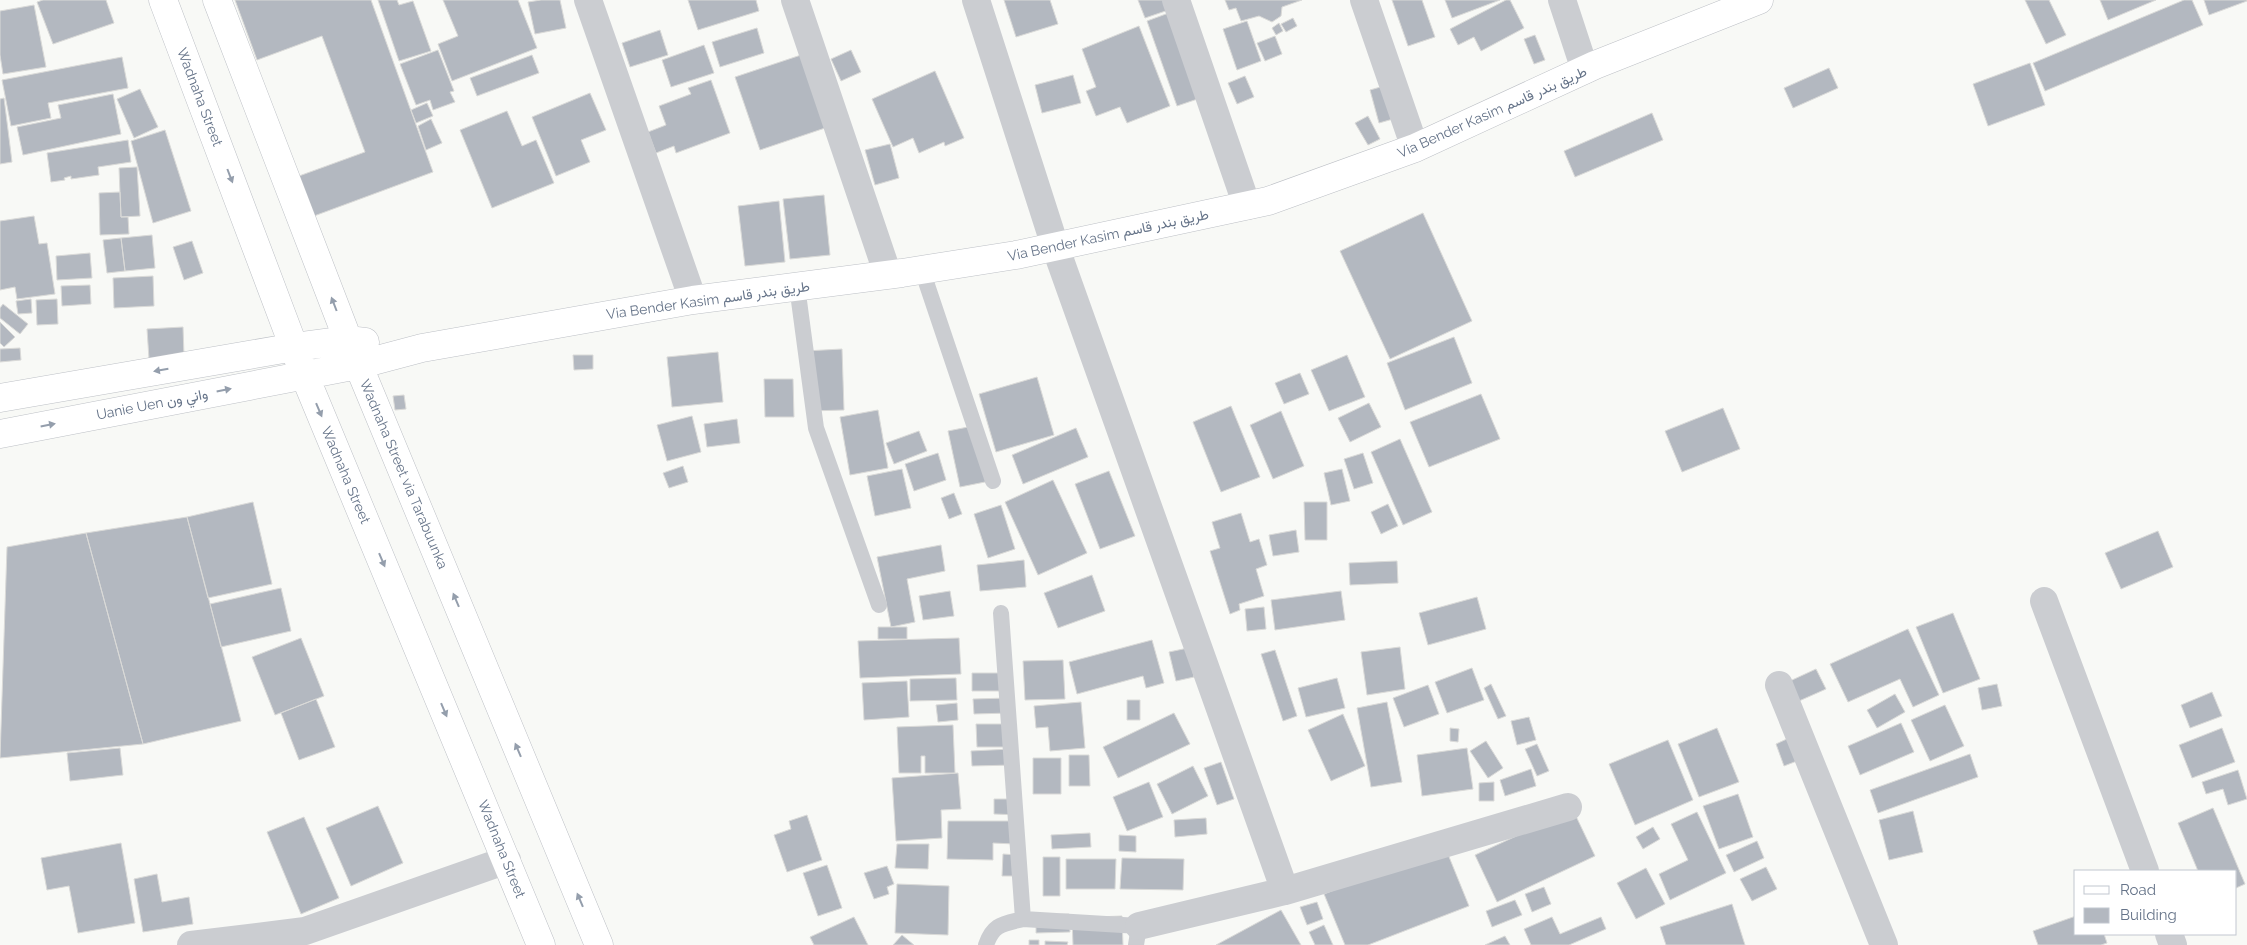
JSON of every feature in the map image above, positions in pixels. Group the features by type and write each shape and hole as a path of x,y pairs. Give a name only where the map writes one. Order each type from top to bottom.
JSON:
{"street":[{"name":"Wadnaha Street","path":"163,0 304,374 541,945"},
{"name":"Wadnaha Street via Tarabuunka","path":"217,0 353,352 599,945"},
{"path":"588,0 693,300"},
{"path":"795,0 888,275"},
{"path":"976,0 1055,246 1285,891"},
{"path":"1176,0 1247,206"},
{"path":"1364,0 1415,148"},
{"path":"1562,0 1585,70"},
{"name":"Via Bender Kasim طريق بندر قاسم","path":"295,347 353,352 422,348 693,300 888,275 1016,255 1247,206 1268,201 1415,148 1585,70 1752,1"},
{"path":"0,398 295,347"},
{"name":"Via Bender Kasim طريق بندر قاسم","path":"304,374 353,352"},
{"name":"Uanie Uen واني ون","path":"0,434 304,374"},
{"path":"2044,601 2145,870"},
{"path":"1779,685 1884,945"},
{"path":"1137,935 1568,807"},
{"path":"191,945 305,930 507,860"}],"lane":[{"path":"922,270 993,481"},
{"path":"797,286 816,428 880,605"},
{"path":"1001,613 1023,920"},
{"path":"986,945 990,933 1001,925 1023,920 1137,935"}],"building":[{"path":"43,0 106,0 114,23 53,44 37,2"},
{"path":"235,0 371,0 433,172 314,216 299,176 365,152 322,36 257,60"},
{"path":"378,0 397,0 399,5 413,1 431,51 399,61"},
{"path":"443,0 518,0 537,48 452,81 438,44 458,36"},
{"path":"560,0 566,28 535,34 528,2"},
{"path":"688,0 756,0 759,11 698,30"},
{"path":"1004,0 1050,0 1058,24 1016,37"},
{"path":"1138,0 1188,0 1189,3 1145,18"},
{"path":"1225,0 1302,0 1282,7 1281,16 1272,22 1259,16 1241,21 1236,8 1229,10"},
{"path":"1392,0 1422,0 1435,37 1408,46"},
{"path":"1445,0 1500,0 1452,18"},
{"path":"1506,0 1510,0 1524,28 1481,51 1474,37 1458,45 1450,29"},
{"path":"2025,0 2049,0 2066,35 2046,44"},
{"path":"2100,0 2156,0 2108,20"},
{"path":"2184,0 2192,0 2203,25 2045,91 2033,63"},
{"path":"2204,0 2247,0 2247,1 2209,15"},
{"path":"34,5 46,67 3,74 0,55 0,11"},
{"path":"1185,7 1215,93 1177,106 1147,21"},
{"path":"1293,18 1297,26 1286,32 1281,24"},
{"path":"1247,21 1261,61 1237,70 1223,29"},
{"path":"1279,23 1283,31 1276,35 1272,28"},
{"path":"1139,26 1170,106 1127,123 1120,107 1096,116 1086,91 1096,87 1082,49"},
{"path":"757,28 764,53 720,67 712,42"},
{"path":"660,30 668,55 630,67 622,43"},
{"path":"1535,35 1545,60 1534,64 1524,39"},
{"path":"1275,36 1282,54 1265,61 1257,43"},
{"path":"704,45 714,73 671,87 662,60"},
{"path":"438,50 454,91 450,92 455,102 433,110 430,100 416,105 400,64"},
{"path":"851,50 861,72 841,81 831,59"},
{"path":"807,53 831,126 760,150 735,77"},
{"path":"532,55 539,73 477,96 470,78"},
{"path":"122,57 128,88 48,103 51,118 11,126 2,80"},
{"path":"2030,63 2045,105 1988,126 1973,84"},
{"path":"1829,68 1838,88 1793,108 1784,88"},
{"path":"935,71 964,138 945,146 944,142 919,153 913,138 893,147 872,99"},
{"path":"1073,75 1081,103 1042,113 1035,85"},
{"path":"1245,76 1254,97 1237,104 1228,83"},
{"path":"711,80 730,133 676,153 674,146 656,153 648,132 666,125 659,106 691,94 688,88"},
{"path":"1391,84 1400,117 1379,123 1370,90"},
{"path":"140,89 158,127 134,138 117,99"},
{"path":"590,93 606,130 581,140 590,162 556,176 532,117"},
{"path":"113,94 121,134 23,155 17,127 61,118 58,105"},
{"path":"4,98 12,162 0,164 0,99"},
{"path":"427,103 433,116 416,123 411,110"},
{"path":"507,111 522,146 536,140 554,183 492,208 460,130"},
{"path":"1652,113 1663,140 1575,177 1564,151"},
{"path":"1368,116 1380,139 1368,145 1355,123"},
{"path":"431,119 442,143 426,150 418,126"},
{"path":"165,130 191,211 153,223 131,141"},
{"path":"128,140 131,162 98,167 99,175 71,179 71,176 64,178 65,180 51,182 47,153"},
{"path":"890,144 899,178 875,185 865,150"},
{"path":"137,167 140,216 121,217 119,168"},
{"path":"120,192 121,217 128,217 129,234 100,235 99,193"},
{"path":"824,195 830,255 790,259 783,199"},
{"path":"779,201 785,262 745,266 738,206"},
{"path":"1423,213 1472,321 1390,359 1340,251"},
{"path":"34,216 39,244 47,243 55,294 17,299 15,287 0,290 0,221"},
{"path":"152,235 155,268 125,271 121,238"},
{"path":"121,238 125,271 107,273 103,240"},
{"path":"192,241 203,273 184,280 173,247"},
{"path":"90,253 92,278 57,280 56,256"},
{"path":"153,276 154,306 114,308 113,278"},
{"path":"90,285 91,304 62,306 61,286"},
{"path":"31,299 32,313 18,314 16,301"},
{"path":"57,299 58,324 37,325 36,300"},
{"path":"3,304 28,324 20,334 0,318 0,308"},
{"path":"0,322 15,337 4,347 0,343"},
{"path":"183,327 184,356 149,359 147,329"},
{"path":"1454,337 1472,383 1405,410 1387,363"},
{"path":"20,348 21,360 0,362 0,349"},
{"path":"842,349 844,410 808,411 805,351"},
{"path":"718,352 723,402 672,407 667,357"},
{"path":"573,355 593,355 593,369 574,370"},
{"path":"1347,355 1365,397 1329,411 1311,370"},
{"path":"1300,373 1309,394 1284,404 1275,383"},
{"path":"1037,377 1054,435 996,452 979,394"},
{"path":"764,379 793,379 794,417 765,417"},
{"path":"1481,394 1500,439 1429,467 1410,422"},
{"path":"404,395 406,409 395,410 393,396"},
{"path":"1369,403 1381,427 1350,442 1338,418"},
{"path":"1231,406 1260,477 1221,492 1193,422"},
{"path":"1723,408 1740,449 1682,472 1665,431"},
{"path":"878,410 888,468 850,475 840,417"},
{"path":"1281,411 1304,466 1273,479 1250,425"},
{"path":"692,416 701,452 667,461 657,425"},
{"path":"737,419 740,443 707,447 704,424"},
{"path":"978,425 990,481 960,487 948,431"},
{"path":"1076,428 1088,457 1023,484 1012,455"},
{"path":"919,431 927,451 894,464 886,443"},
{"path":"1400,439 1432,512 1403,525 1371,452"},
{"path":"938,453 946,480 914,491 905,464"},
{"path":"1363,453 1373,483 1354,489 1344,459"},
{"path":"683,466 688,482 669,488 663,473"},
{"path":"902,469 911,508 875,516 867,476"},
{"path":"1342,469 1350,501 1331,505 1324,473"},
{"path":"1109,471 1135,536 1100,549 1075,484"},
{"path":"1053,480 1087,553 1038,575 1005,502"},
{"path":"954,493 962,514 949,519 941,498"},
{"path":"253,502 272,584 208,598 187,517"},
{"path":"1304,502 1327,502 1327,540 1305,540"},
{"path":"1388,504 1398,526 1381,534 1371,512"},
{"path":"1001,505 1015,549 988,558 974,514"},
{"path":"1241,513 1250,542 1259,539 1267,565 1256,569 1264,596 1239,604 1240,610 1230,614 1210,551 1220,548 1212,522"},
{"path":"187,517 241,721 143,744 86,533"},
{"path":"1296,530 1299,552 1273,556 1269,535"},
{"path":"2158,531 2173,567 2121,589 2105,553"},
{"path":"86,533 143,744 0,758 7,547"},
{"path":"941,545 945,571 907,579 915,622 891,627 877,557"},
{"path":"1024,560 1026,587 980,591 977,565"},
{"path":"1397,561 1398,583 1350,585 1349,563"},
{"path":"1092,575 1105,611 1058,628 1044,593"},
{"path":"281,588 291,631 221,647 210,604"},
{"path":"950,591 954,616 923,620 919,596"},
{"path":"1341,591 1345,620 1275,630 1271,600"},
{"path":"1477,597 1486,629 1428,645 1419,613"},
{"path":"1264,607 1266,629 1247,631 1245,609"},
{"path":"1953,613 1980,679 1943,693 1916,627"},
{"path":"878,627 907,627 907,639 878,639"},
{"path":"1908,629 1939,695 1913,707 1900,679 1848,702 1830,664"},
{"path":"301,638 324,696 275,715 252,657"},
{"path":"959,638 961,674 860,678 858,641"},
{"path":"1152,640 1164,683 1146,688 1143,676 1077,694 1069,662"},
{"path":"1400,647 1405,689 1367,695 1361,652"},
{"path":"1188,648 1194,677 1176,681 1169,652"},
{"path":"1275,650 1297,716 1283,721 1261,654"},
{"path":"1063,660 1065,699 1025,700 1023,661"},
{"path":"1472,668 1484,700 1447,713 1435,682"},
{"path":"1816,669 1826,689 1799,701 1790,681"},
{"path":"972,673 1008,673 1008,691 972,691"},
{"path":"956,678 957,700 910,701 910,679"},
{"path":"1337,678 1345,708 1306,717 1298,688"},
{"path":"907,681 909,717 864,720 862,683"},
{"path":"1491,684 1506,716 1498,719 1484,688"},
{"path":"1997,684 2002,706 1982,710 1978,688"},
{"path":"1428,685 1439,714 1404,727 1393,698"},
{"path":"2212,692 2222,716 2190,728 2181,705"},
{"path":"1895,694 1905,712 1877,728 1867,710"},
{"path":"1008,698 1009,713 974,714 973,699"},
{"path":"316,699 335,747 299,760 281,713"},
{"path":"1127,700 1140,700 1140,720 1127,720"},
{"path":"1081,702 1085,748 1050,751 1048,727 1036,728 1034,706"},
{"path":"1387,702 1402,782 1371,787 1357,708"},
{"path":"957,703 958,720 938,722 936,705"},
{"path":"1945,705 1964,746 1930,761 1911,720"},
{"path":"1174,713 1190,744 1118,778 1103,747"},
{"path":"1343,714 1365,766 1331,781 1308,730"},
{"path":"1529,717 1536,740 1517,745 1511,721"},
{"path":"1901,723 1914,752 1860,775 1848,746"},
{"path":"976,724 1006,724 1006,747 977,747"},
{"path":"953,725 955,773 925,773 925,756 921,756 921,773 899,773 897,727"},
{"path":"1450,728 1459,729 1458,742 1450,741"},
{"path":"1717,728 1739,782 1699,797 1678,744"},
{"path":"2222,728 2235,762 2192,778 2179,745"},
{"path":"1789,738 1797,761 1784,766 1776,744"},
{"path":"1668,740 1693,800 1635,825 1609,764"},
{"path":"1486,741 1503,768 1488,778 1470,751"},
{"path":"1537,744 1549,771 1537,776 1525,749"},
{"path":"120,748 123,775 70,781 67,753"},
{"path":"1467,748 1473,789 1422,796 1417,755"},
{"path":"1011,749 1012,765 972,766 971,751"},
{"path":"1970,754 1978,777 1878,813 1870,790"},
{"path":"1069,755 1089,755 1090,786 1069,786"},
{"path":"1033,758 1061,758 1061,794 1033,794"},
{"path":"1221,762 1234,799 1217,805 1204,768"},
{"path":"1193,766 1208,796 1172,814 1157,784"},
{"path":"1531,769 1536,786 1505,796 1500,780"},
{"path":"2238,770 2247,799 2228,805 2223,789 2206,794 2202,782"},
{"path":"958,773 961,809 941,810 942,838 896,841 892,778"},
{"path":"1149,782 1163,817 1127,831 1113,797"},
{"path":"1494,782 1494,801 1479,801 1479,783"},
{"path":"1738,794 1753,837 1719,849 1703,806"},
{"path":"994,799 1021,799 1021,815 994,814"},
{"path":"378,806 403,863 351,886 326,828"},
{"path":"2213,808 2245,884 2237,888 2237,870 2198,870 2178,823"},
{"path":"1573,810 1595,856 1497,902 1475,855"},
{"path":"1913,811 1923,852 1889,860 1879,820"},
{"path":"1697,812 1726,873 1670,900 1659,874 1688,860 1671,824"},
{"path":"807,815 822,860 787,872 774,835 791,829 789,821"},
{"path":"304,817 339,898 301,914 267,832"},
{"path":"1206,818 1207,834 1175,837 1174,820"},
{"path":"948,821 1015,821 1015,844 993,843 993,860 947,859"},
{"path":"1653,827 1660,839 1643,849 1636,837"},
{"path":"1090,833 1091,847 1052,849 1051,835"},
{"path":"1119,835 1136,836 1136,852 1119,851"},
{"path":"1757,841 1764,858 1734,872 1726,855"},
{"path":"121,843 135,923 78,933 69,886 47,890 41,858"},
{"path":"897,844 929,844 928,869 895,868"},
{"path":"1445,847 1469,906 1368,945 1345,945 1324,894"},
{"path":"1003,854 1018,855 1017,876 1002,876"},
{"path":"1043,857 1060,857 1060,896 1043,896"},
{"path":"1122,858 1184,859 1183,890 1120,889"},
{"path":"1066,859 1116,859 1115,889 1066,889"},
{"path":"827,865 842,908 818,916 803,873"},
{"path":"887,866 894,884 887,887 889,894 874,899 864,873"},
{"path":"1766,867 1777,889 1752,901 1740,879"},
{"path":"1646,868 1665,904 1636,919 1617,883"},
{"path":"157,874 162,902 189,897 193,924 143,932 134,879"},
{"path":"897,884 949,886 948,935 895,933"},
{"path":"1544,887 1551,904 1532,912 1525,894"},
{"path":"1515,900 1522,915 1492,927 1486,911"},
{"path":"1317,902 1323,919 1307,925 1300,907"},
{"path":"1732,904 1745,945 1666,945 1660,927"},
{"path":"1281,910 1301,945 1216,945"},
{"path":"1069,914 1070,932 1036,933 1036,915"},
{"path":"1122,916 1123,945 1073,945 1072,918"},
{"path":"854,917 868,945 814,945 810,937"},
{"path":"1552,917 1560,934 1601,917 1606,929 1569,945 1531,945 1524,929"},
{"path":"2074,917 2074,935 2104,935 2107,943 2101,945 2038,945 2033,931"},
{"path":"1324,925 1333,945 1315,945 1309,932"},
{"path":"902,935 914,945 893,945"},
{"path":"1505,936 1510,945 1485,945"},
{"path":"1029,940 1039,940 1039,945 1029,945"},
{"path":"1045,941 1068,942 1067,945 1045,945"}]}
